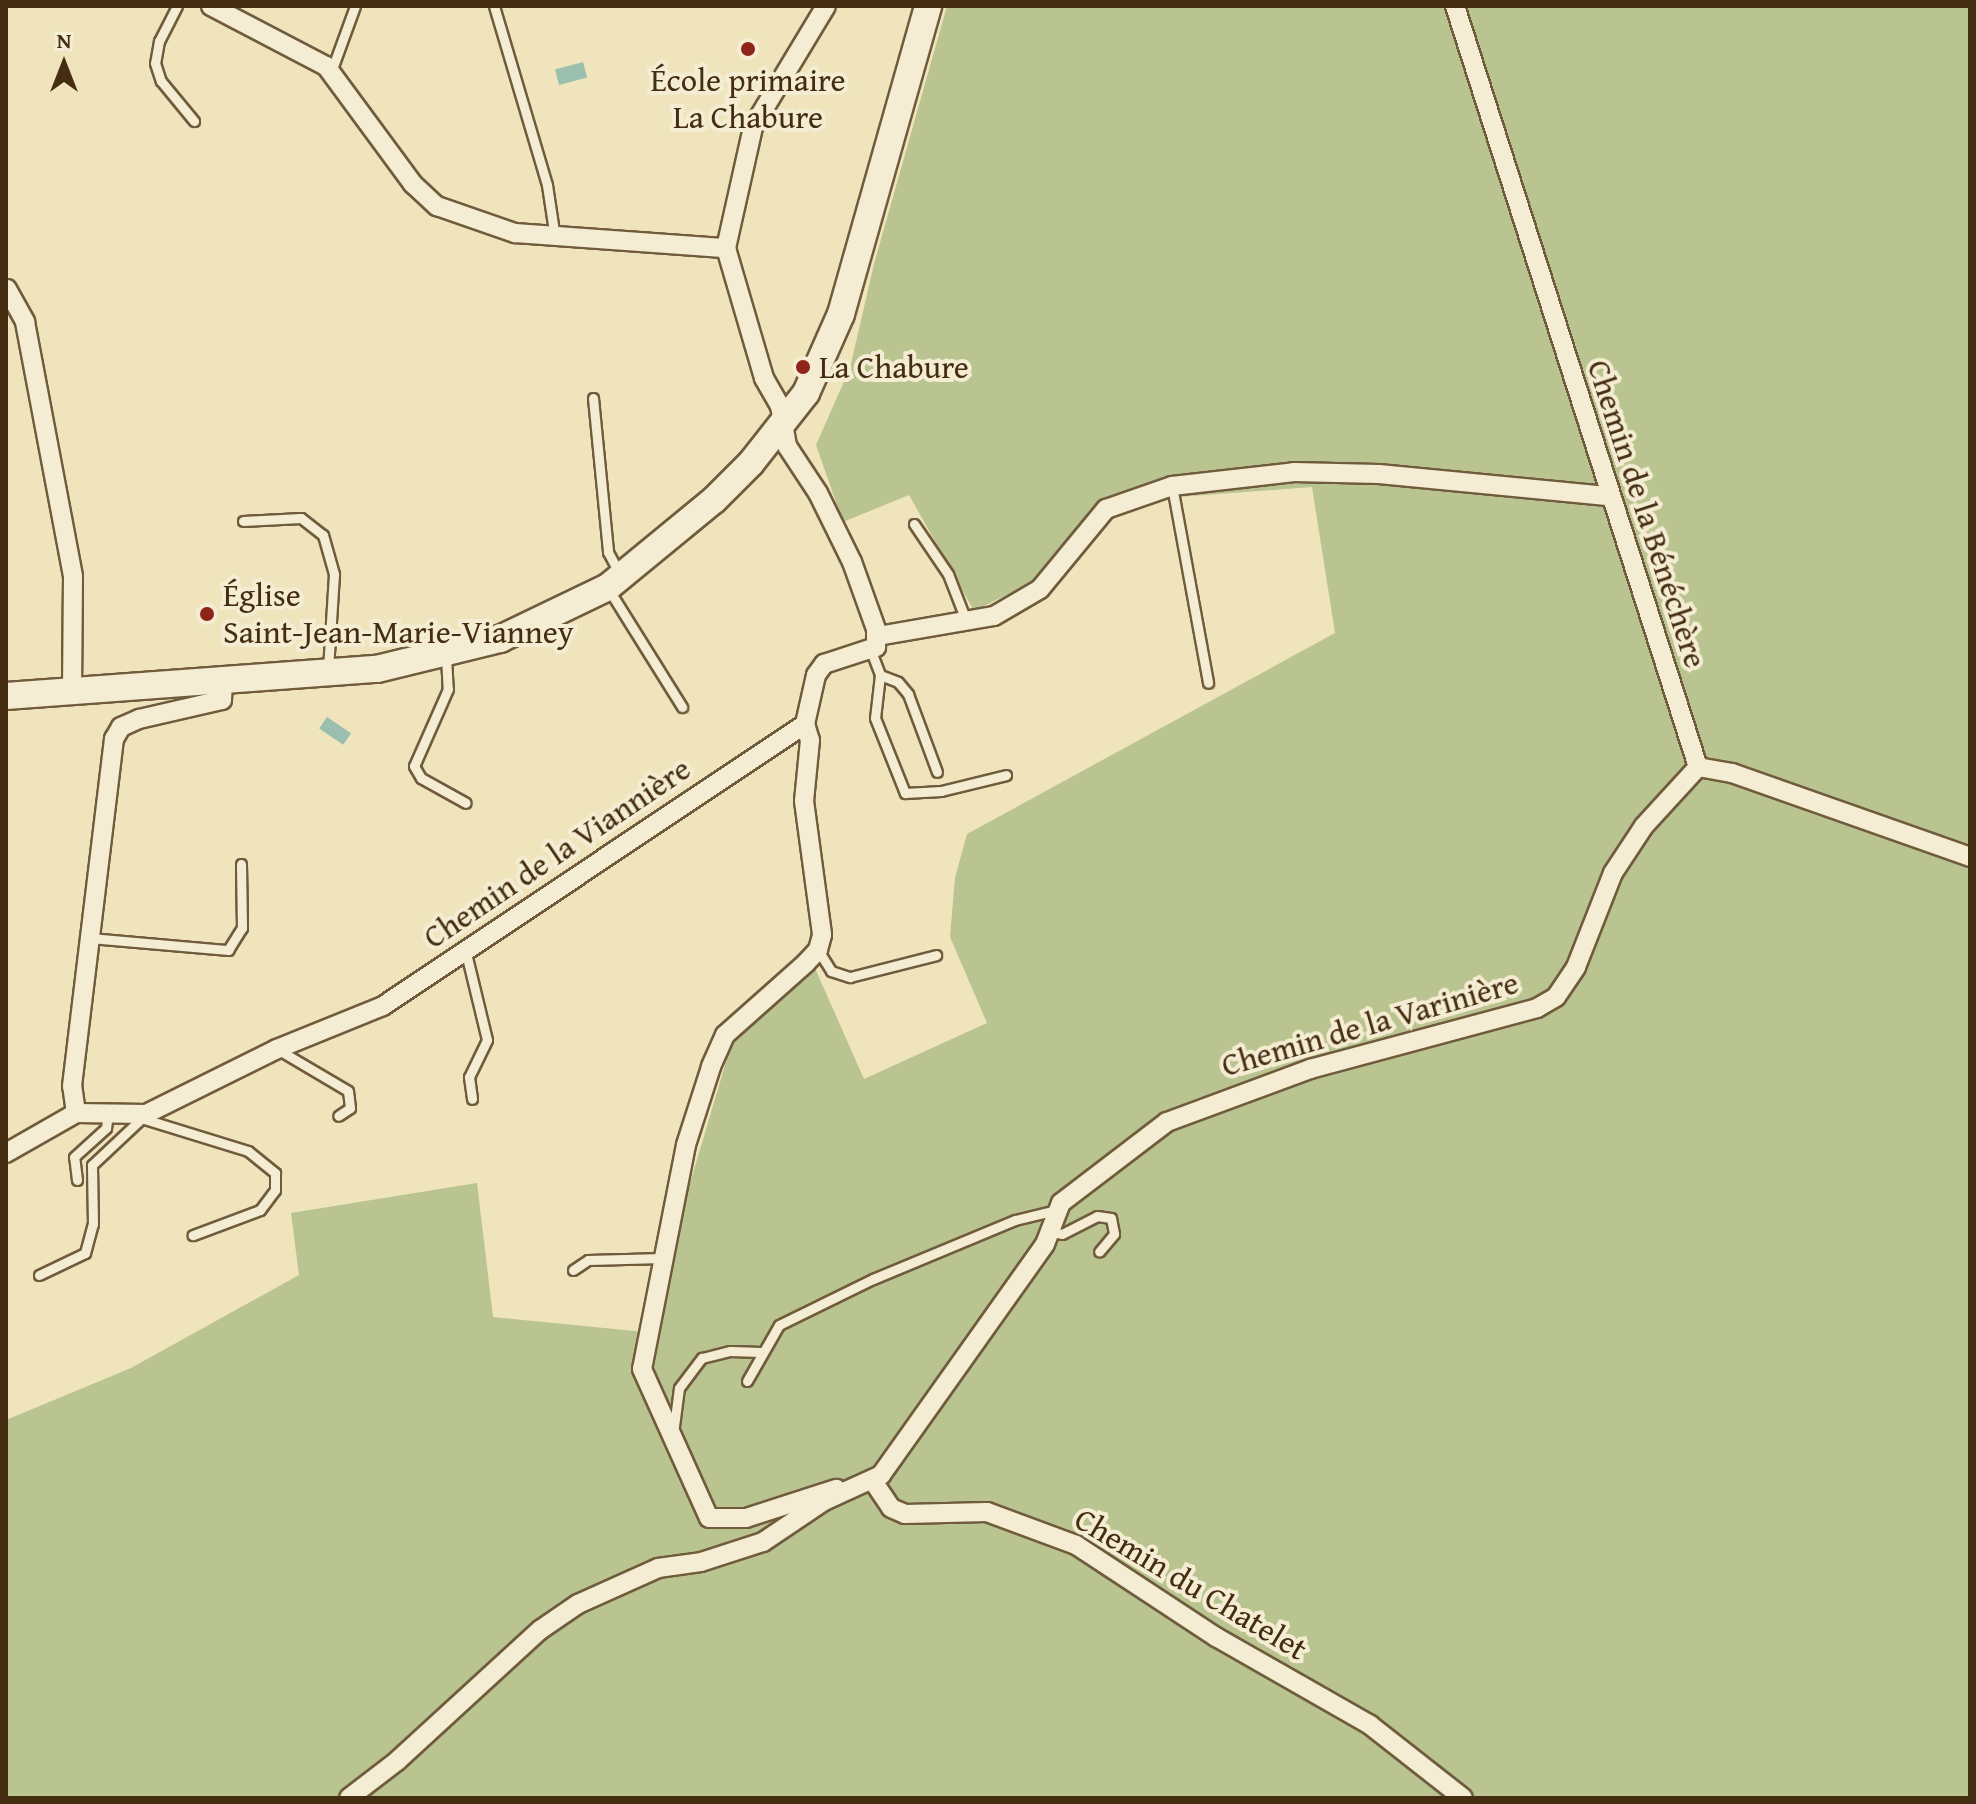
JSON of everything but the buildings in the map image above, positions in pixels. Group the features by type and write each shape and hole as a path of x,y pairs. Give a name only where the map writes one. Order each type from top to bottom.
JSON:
{"main road":[{"path":"6,696 329,673 446,655 542,622 614,582 714,500 783,426 821,365 841,314 928,6"}],"street":[{"path":"211,6 331,72 413,184 437,206 472,222 555,238 726,248"},
{"path":"826,6 763,102 726,248 746,324 783,426 787,446 818,493 852,562 874,644"},
{"name":"Chemin de la Bénéchère","path":"1455,6 1607,496 1698,767"},
{"path":"7,289 25,322 73,577 72,692"},
{"path":"865,1484 811,1494 746,1518 709,1518 670,1438 642,1369 686,1145 725,1035 818,950 821,916 804,801 810,740 805,724 816,675 824,664 874,644 994,616 1040,589 1106,509 1172,486 1294,472 1379,474 1607,496"},
{"path":"76,1113 72,1086 114,739 121,727 139,719 222,700 223,682"},
{"name":"Chemin de la Viannière","path":"6,1153 76,1113 141,1116 277,1049 383,1006 805,724"},
{"path":"1698,767 1732,773 1970,857"},
{"name":"Chemin de la Varinière","path":"1056,1210 1107,1163 1167,1122 1210,1103 1324,1065 1537,1008 1556,997 1576,967 1613,873 1644,826 1698,767"},
{"path":"349,1798 397,1761 540,1630 578,1604 658,1568 701,1562 763,1542 824,1501 865,1484 904,1445 1051,1232 1056,1210"},
{"name":"Chemin du Chatelet","path":"865,1484 891,1508 905,1514 987,1512 1076,1545 1216,1637 1370,1725 1463,1798"}],"lane":[{"path":"177,6 159,41 155,63 161,81 194,121"},
{"path":"331,72 355,6"},
{"path":"494,6 547,185 555,238"},
{"path":"593,398 608,552 614,582 682,707"},
{"path":"1172,486 1208,683"},
{"path":"243,521 301,518 323,535 334,574 329,673"},
{"path":"914,524 948,574 967,623"},
{"path":"874,644 880,675 875,718 900,788 911,794 952,789 1006,775"},
{"path":"446,655 448,689 414,766 421,778 466,803"},
{"path":"880,675 898,682 908,694 937,772"},
{"path":"90,938 228,950 242,928 241,864"},
{"path":"818,950 831,971 850,977 936,955"},
{"path":"466,953 487,1040 471,1070 472,1099"},
{"path":"277,1049 348,1091 350,1108 338,1116"},
{"path":"77,1180 74,1157 106,1128 108,1113"},
{"path":"39,1275 85,1253 93,1224 92,1165 141,1116 248,1151 275,1173 275,1190 260,1210 193,1235"},
{"name":"Chemin de la Varinière","path":"747,1381 779,1325 840,1295 1015,1220 1056,1210"},
{"path":"1051,1232 1069,1231 1097,1216 1111,1218 1114,1234 1099,1252"},
{"path":"573,1270 588,1260 663,1258"},
{"path":"670,1438 679,1388 702,1358 730,1351 761,1352"}],"green space":[{"path":"947,6 1970,6 1970,1798 6,1798 6,1420 131,1368 299,1275 291,1213 477,1183 493,1317 655,1333 674,1237 734,1035 814,966 864,1079 987,1023 950,937 955,878 967,834 1335,633 1312,487 1152,499 1099,526 1034,581 974,611 909,495 843,522 816,445 850,368 874,264"}],"shaded area":[{"path":"583,62 587,77 559,85 555,70"},
{"path":"327,717 351,733 343,745 319,729"}],"place":[{"name":"École primaire La Chabure","path":"748,49"},
{"name":"La Chabure","path":"803,367"},
{"name":"Église Saint-Jean-Marie-Vianney","path":"207,614"}]}
